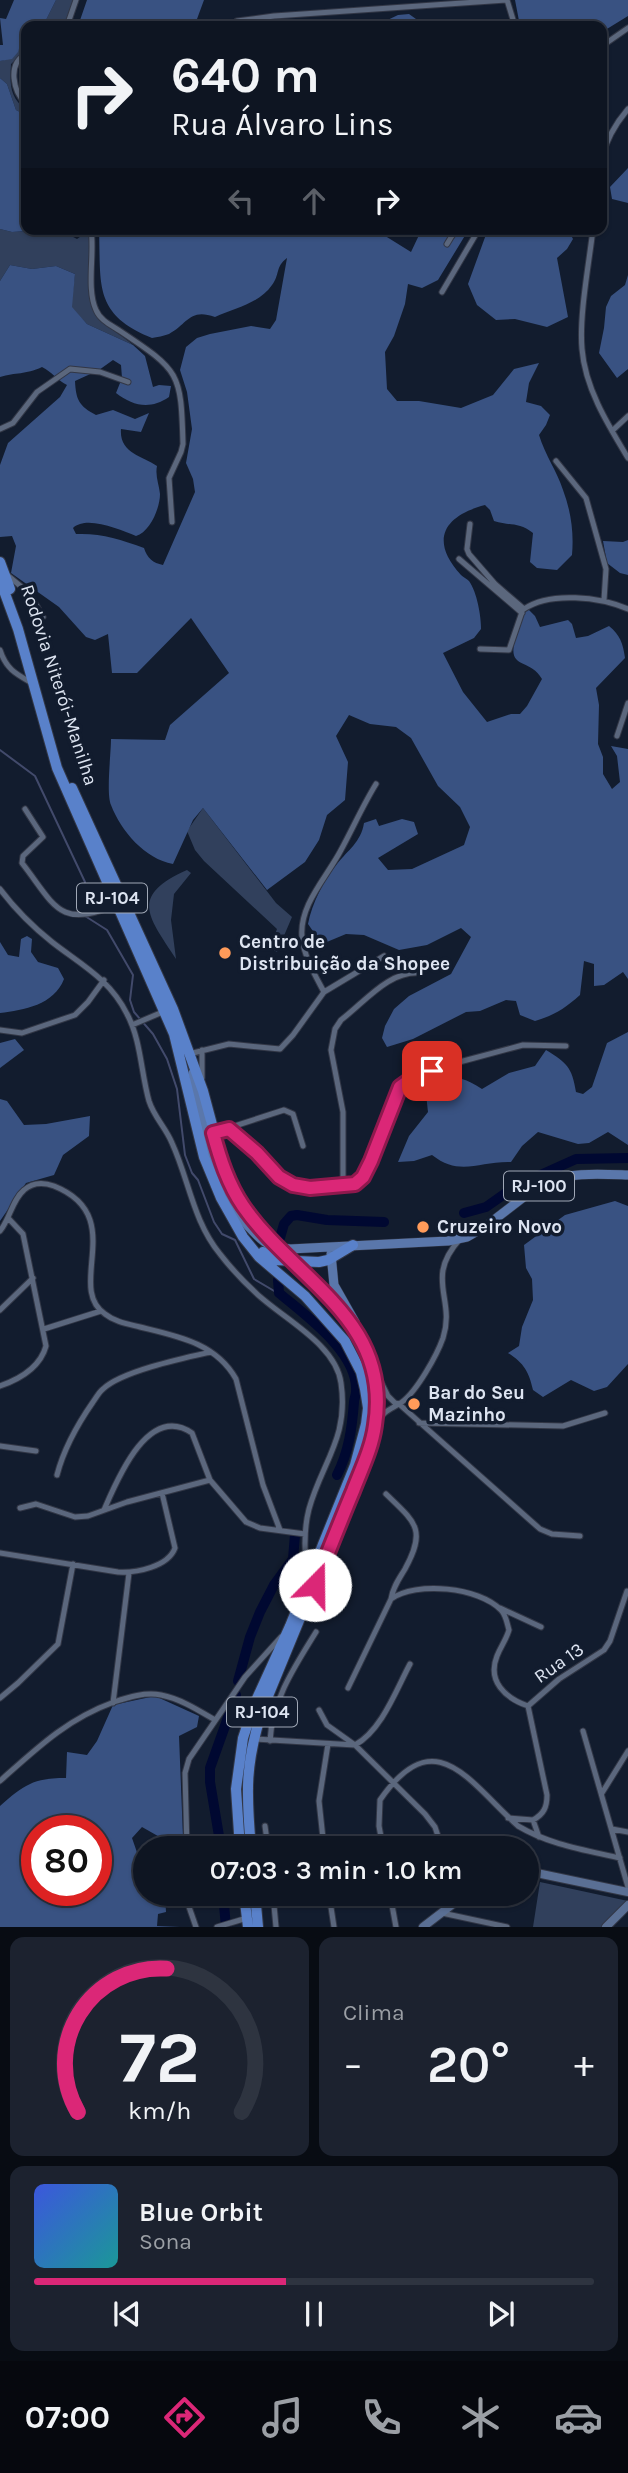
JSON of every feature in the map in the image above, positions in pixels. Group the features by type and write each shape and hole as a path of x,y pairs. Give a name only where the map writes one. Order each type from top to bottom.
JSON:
{"highway":[{"name":"Rodovia Niterói-Manilha","path":"1,571 57,768 165,1011 181,1059 204,1157 228,1213 259,1256 305,1296 338,1332 352,1352 360,1372 368,1408 363,1440 355,1465 290,1626 254,1705 239,1753 236,1789 239,1836"},
{"name":"Rodovia Niterói-Manilha","path":"1,571 26,637 60,756 166,991 203,1091 225,1173 255,1221 344,1312 360,1337 371,1364 376,1396 376,1424 366,1458 263,1708 253,1739 247,1782 250,1836"},
{"path":"228,1213 267,1257 281,1261 319,1262 353,1245"},
{"path":"290,1249 283,1254 281,1261 284,1270 305,1296"},
{"path":"257,1906 258,1927"}],"main road":[{"path":"190,1054 200,1110 216,1172 223,1187 236,1210 258,1237 271,1245 290,1249"},
{"name":"RJ-100","path":"290,1249 448,1241 462,1238 486,1226 542,1183 561,1176 628,1175"},
{"path":"333,1272 353,1245"},
{"path":"326,1246 330,1250 334,1285 350,1311 360,1337"}],"street":[{"path":"69,21 76,0"},
{"path":"237,21 287,15 507,0 513,21"},
{"path":"607,43 628,28"},
{"path":"21,59 15,64 13,73 21,99"},
{"path":"607,141 628,109"},
{"path":"91,235 93,300 99,316 161,360 176,377 180,390 183,444 169,478 172,522"},
{"path":"442,292 475,235"},
{"path":"592,235 582,347 589,384 628,458"},
{"path":"447,244 452,236"},
{"path":"0,429 13,423 37,392 70,369 100,372 128,383"},
{"path":"612,431 628,416"},
{"path":"556,461 586,498 606,569 604,600"},
{"path":"470,524 467,549 469,554 523,611"},
{"path":"459,559 523,611"},
{"path":"1,571 30,594 43,617"},
{"path":"480,649 509,650 523,611 541,599 604,600 628,609"},
{"path":"0,650 4,663 12,672 32,683"},
{"path":"617,736 628,703"},
{"path":"324,992 305,951 303,919 309,903 332,867 376,784"},
{"path":"25,809 43,837 23,856 22,863 53,902 71,915 86,916 116,905"},
{"path":"0,889 38,930 104,980 119,1000 135,1024 150,1102 174,1146 199,1221 210,1242 255,1292 324,1350 338,1370 342,1399 340,1428 309,1510 305,1534 307,1581"},
{"path":"190,1054 229,1044 280,1049 324,992 384,956"},
{"path":"343,1185 343,1112 331,1050 335,1029 341,1020 394,976 410,972 421,973"},
{"path":"0,1030 22,1033 75,1015 104,980"},
{"path":"135,1024 165,1011"},
{"path":"229,1129 287,1182 310,1188 355,1184 363,1177 402,1084 452,1064 523,1045 566,1046"},
{"path":"202,1050 203,1091"},
{"path":"213,1133 279,1111 287,1111 293,1114 297,1122 303,1146"},
{"path":"0,1231 9,1219 22,1191 32,1185 51,1185 74,1196 83,1207 94,1234 91,1291 94,1303 101,1311 117,1321 179,1338 212,1351 227,1363 236,1379 263,1485 280,1530"},
{"path":"0,1386 21,1378 38,1362 46,1346 23,1234 9,1219"},
{"path":"376,1424 385,1411 404,1400 426,1371 444,1336 446,1322 440,1276 450,1252 462,1238"},
{"path":"448,1241 450,1252"},
{"path":"0,1310 33,1279"},
{"path":"44,1329 101,1311"},
{"path":"57,1475 79,1423 103,1388 156,1365 212,1351"},
{"path":"371,1364 388,1396 395,1403 540,1529 552,1534 580,1536"},
{"path":"419,1423 564,1426 605,1413"},
{"path":"104,1510 122,1469 144,1440 155,1432 181,1428 192,1433 210,1480 246,1522 260,1528 305,1534"},
{"path":"0,1446 36,1451"},
{"path":"20,1508 43,1505 82,1517 210,1480"},
{"path":"0,1553 129,1573 160,1563 173,1554 174,1538 162,1493"},
{"path":"348,1688 411,1557 417,1533 415,1524 408,1515 386,1494"},
{"path":"0,1698 58,1644 73,1564"},
{"path":"114,1703 129,1573"},
{"path":"391,1599 407,1592 447,1588 476,1595 541,1627"},
{"name":"Rua 13","path":"533,1820 545,1810 547,1795 528,1706 559,1679 604,1650 610,1641 626,1591"},
{"path":"500,1608 509,1630 496,1659 493,1670 495,1679 513,1700 528,1706"},
{"path":"187,1836 185,1773 189,1759 245,1677 290,1626"},
{"path":"270,1741 272,1721 282,1692 316,1632"},
{"path":"253,1739 355,1745 370,1733 379,1721 410,1664"},
{"path":"0,1781 58,1730 77,1718 130,1697 159,1695 190,1706 215,1720"},
{"path":"319,1710 327,1725 355,1745 394,1783 435,1827 438,1836"},
{"path":"539,1873 628,1890 583,1731"},
{"path":"323,1836 319,1801 327,1744"},
{"path":"602,1793 628,1751"},
{"path":"381,1836 379,1803 394,1783 408,1768 420,1761 439,1760 458,1770 518,1826 540,1838 620,1857"},
{"path":"508,1818 533,1820 540,1838"},
{"path":"265,1826 266,1836"},
{"path":"612,1829 628,1832"},
{"path":"606,1927 628,1905"},
{"path":"189,1906 196,1927"},
{"path":"274,1906 276,1927"},
{"path":"331,1906 334,1927"},
{"path":"392,1906 396,1927"},
{"path":"423,1927 450,1906"},
{"path":"440,1913 507,1927"},
{"path":"217,1927 248,1923"}],"shaded area":[{"path":"14,0 56,0 45,21 21,21 18,52 12,59 0,61 0,45 3,45 0,18 6,19"},
{"path":"56,0 75,0 65,21 46,20"},
{"path":"87,0 204,0 197,21 80,21"},
{"path":"515,0 628,0 628,16 607,29 607,21 519,21"},
{"path":"409,14 417,21 385,21 398,15"},
{"path":"21,40 21,55 11,64 11,78 12,90 21,106 21,112 16,110 7,84 0,78 0,61 15,55"},
{"path":"0,78 7,84 16,110 21,112 21,231 0,229"},
{"path":"628,168 628,203 612,199 610,187"},
{"path":"0,229 21,231 21,235 69,235 77,239 83,235 90,235 88,281 91,303 102,321 133,345 87,324 71,307 75,274 56,266 32,269 10,265 0,281"},
{"path":"99,235 384,235 411,252 419,235 465,235 438,280 422,288 408,284 405,304 394,336 385,352 387,389 397,401 419,401 461,408 493,395 514,369 539,363 529,383 526,402 541,406 550,415 539,435 568,506 572,555 557,570 537,568 530,562 533,533 519,526 494,521 485,505 459,516 446,531 445,551 472,586 478,604 481,629 474,638 443,653 463,692 487,722 511,714 520,714 542,679 530,667 519,662 513,652 518,630 528,609 540,627 568,620 576,638 588,636 609,626 618,636 625,658 596,688 599,705 598,744 603,757 603,774 612,789 620,782 617,756 611,746 628,749 628,979 623,972 604,985 594,986 594,964 584,961 580,995 548,1016 535,1021 520,1015 516,1001 506,1000 480,1011 466,1012 413,1039 387,1047 382,1038 394,1009 409,996 451,974 471,937 461,928 427,945 399,950 364,935 346,934 322,944 308,924 323,884 357,841 364,823 376,819 379,826 402,819 414,822 418,834 378,858 388,870 412,869 464,845 470,827 460,807 438,786 411,738 396,727 370,724 349,715 336,736 348,762 345,800 327,815 319,840 305,862 267,890 203,808 193,820 173,864 144,850 128,834 115,815 110,800 111,739 165,740 170,725 229,673 191,618 137,673 112,673 108,634 95,640 86,637 59,607 11,573 16,546 12,536 0,537 0,465 8,443 60,397 67,385 42,367 0,377 0,281 10,265 32,269 56,266 75,274 72,307 87,324 133,345 145,356 153,387 171,386 169,397 155,404 142,405 129,401 116,393 122,378 121,365 113,360 75,381 79,402 96,415 113,410 135,419 149,413 141,432 121,429 121,437 128,449 157,466 160,494 153,519 146,530 136,536 95,523 79,524 73,528 76,534 110,537 144,548 151,559 163,565 195,492 186,463 192,429 187,392 180,370 186,347 197,338 210,334 251,326 270,329 276,320 287,258 272,285 254,301 215,317 200,314 194,316 169,334 152,338 119,319 110,308 104,296"},
{"path":"486,235 571,235 573,239 557,258 568,317 547,327 515,319 496,320 477,305 468,284"},
{"path":"628,275 628,369 617,378 599,353 606,307 611,296 625,285"},
{"path":"628,540 628,575 620,573 607,563 603,541"},
{"path":"203,808 276,903 292,917 277,952 270,948 277,929 195,850 187,831"},
{"path":"187,870 191,873 174,894 171,920 176,959 158,931 149,908 157,889"},
{"path":"27,936 32,939 31,952 38,962 58,968 64,979 53,995 37,1005 0,1013 0,942 8,955 19,957 21,939"},
{"path":"628,1032 628,1145 608,1132 589,1143 578,1144 538,1132 522,1146 511,1162 461,1167 442,1162 432,1155 414,1161 398,1162 409,1136 428,1112 426,1094 429,1077 457,1078 482,1089 509,1073 535,1066 546,1050 567,1066 576,1092 583,1094 592,1087 607,1043"},
{"path":"15,1039 24,1050 0,1068 0,1043"},
{"path":"0,1099 7,1101 24,1125 90,1116 89,1136 63,1155 54,1175 26,1183 0,1221"},
{"path":"615,1201 628,1206 628,1364 607,1387 594,1391 571,1380 543,1397 533,1390 522,1364 508,1353 519,1346 522,1327 533,1300 532,1279 526,1268 524,1245 565,1215"},
{"path":"155,1696 199,1716 197,1727 179,1736 183,1836 158,1836 142,1827 132,1838 133,1906 166,1906 166,1912 158,1914 157,1926 180,1927 0,1927 0,1806 37,1781 66,1778 67,1752 87,1755 97,1741 113,1705"},
{"path":"540,1882 628,1902 602,1927 533,1927 536,1906 539,1906"}],"waterway":[{"path":"0,750 35,776 85,882 80,905 83,911"},
{"path":"85,916 107,930 133,975 130,1000 134,1012 153,1034 167,1059 177,1089 185,1155 214,1222 222,1234 235,1240 254,1279 281,1295"},
{"path":"464,1213 486,1207 516,1186 576,1159 628,1158"},
{"path":"280,1238 284,1224 291,1216 297,1215 327,1220 384,1222"},
{"path":"278,1280 279,1293 316,1324 340,1349 355,1377 356,1392 351,1430 337,1475"},
{"path":"238,1681 260,1612 274,1585 293,1559 295,1535"},
{"path":"219,1836 210,1768 236,1695"},
{"path":"224,1906 226,1927"}],"place":[{"name":"Centro de Distribuição da Shopee","path":"225,953"},
{"name":"Cruzeiro Novo","path":"423,1227"},
{"name":"Bar do Seu Mazinho","path":"414,1404"}],"route":[{"path":"315,1585 373,1439 377,1410 371,1364 360,1337 344,1312 244,1208 225,1173 213,1133 229,1129 279,1177 293,1185 310,1188 355,1184 363,1177 379,1144 402,1084 432,1071"}]}
